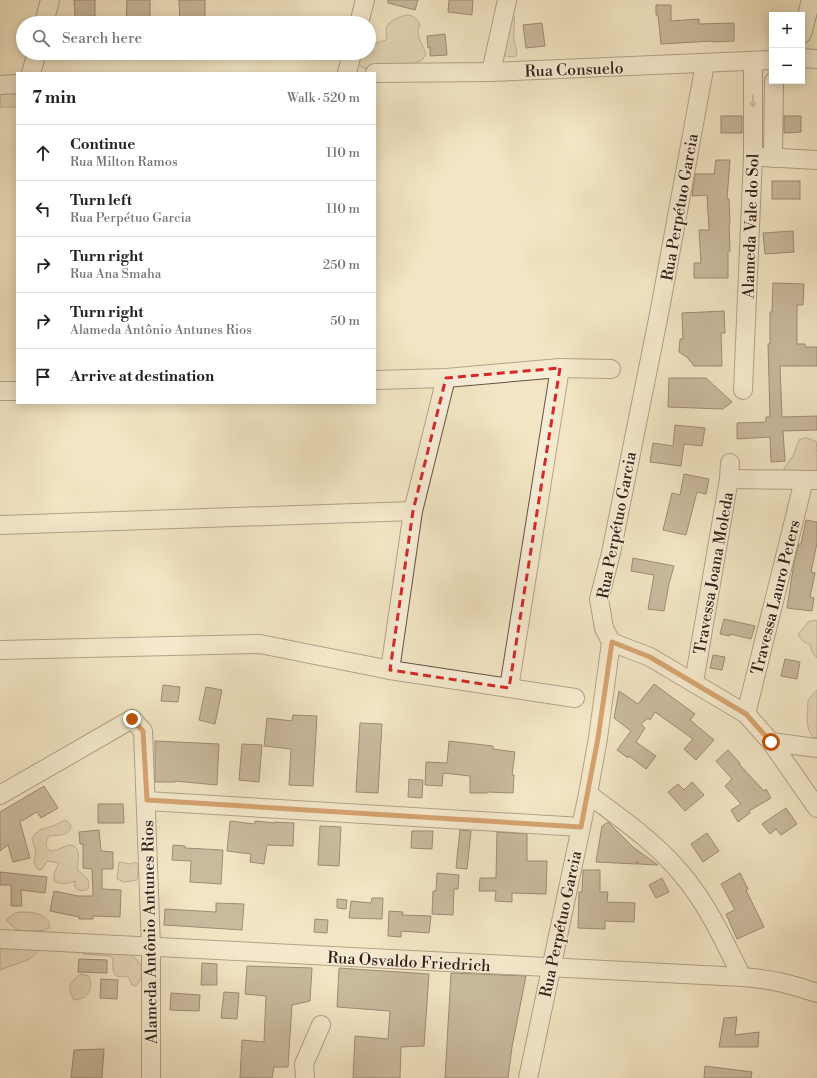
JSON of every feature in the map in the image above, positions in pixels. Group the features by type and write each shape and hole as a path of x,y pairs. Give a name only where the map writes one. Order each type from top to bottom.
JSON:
{"street":[{"path":"46,16 50,0"},
{"path":"361,16 365,0"},
{"path":"491,72 506,0"},
{"path":"805,23 811,0"},
{"path":"805,58 817,59"},
{"path":"31,72 35,60"},
{"path":"348,72 351,60"},
{"name":"Rua Consuelo","path":"376,73 491,72 769,60"},
{"name":"Alameda Vale do Sol","path":"743,390 753,157 754,62"},
{"name":"Rua Perpétuo Garcia","path":"528,1078 588,794 598,738 612,642 604,628 599,599 611,553 658,316 705,64"},
{"path":"0,85 16,84"},
{"name":"Alameda Vale do Sol","path":"773,158 774,84"},
{"path":"753,157 817,160"},
{"path":"509,688 560,368"},
{"path":"376,380 446,378 560,368 611,368"},
{"path":"390,670 413,511 446,378"},
{"path":"0,392 16,391"},
{"name":"Travessa Joana Moleda","path":"694,682 730,471 811,480"},
{"name":"Travessa Lauro Peters","path":"746,714 811,480"},
{"path":"0,525 413,511"},
{"path":"612,642 650,657 746,714 771,742 817,808"},
{"path":"0,650 260,644 390,670 575,698"},
{"name":"Alameda Antônio Antunes Rios","path":"0,795 132,719 143,731 147,800 151,947 151,1078"},
{"path":"771,742 817,748"},
{"path":"588,794 648,840 681,873 711,916 742,977"},
{"path":"147,800 581,827"},
{"name":"Rua Osvaldo Friedrich","path":"0,939 742,977 786,983 817,993"},
{"path":"305,1078 304,1064 321,1025"}],"highlighted area":[{"path":"560,368 509,688 390,670 413,511 446,378"}],"shaded area":[{"path":"512,10 515,20 514,40 517,52 516,56 512,57 500,55"},
{"path":"401,16 412,16 416,18 420,25 418,28 418,35 426,54 422,60 404,67 363,68 357,63 357,60 376,60 376,43 386,40 387,26 391,21"},
{"path":"16,91 16,107 0,107 0,93"},
{"path":"803,438 817,442 817,478 778,477 793,456 799,440"},
{"path":"815,620 817,621 817,658 812,652 810,645 803,641 798,635 808,622"},
{"path":"817,690 817,739 810,732 807,716 808,700"},
{"path":"65,820 71,825 68,832 63,835 49,836 46,845 53,851 69,845 76,848 79,854 78,871 87,878 89,883 88,889 86,890 81,891 76,889 74,885 76,881 64,884 55,882 54,875 59,863 47,861 42,869 38,870 34,863 36,851 32,839 34,835 40,830"},
{"path":"119,862 131,864 135,862 138,864 137,880 124,882 117,879"},
{"path":"20,912 40,915 47,919 50,923 49,928 33,931 16,929 6,920 15,913"},
{"path":"0,941 42,947 30,959 0,970"},
{"path":"82,951 129,953 139,962 143,970 143,975 136,986 132,985 129,978 126,976 121,977 115,975 113,970 113,959 110,956 83,954"},
{"path":"81,974 89,976 90,989 86,995 74,1000 70,992 70,985"}],"building":[{"path":"74,0 95,0 95,16 75,16"},
{"path":"127,0 150,0 150,16 126,16"},
{"path":"179,0 205,0 205,16 180,16"},
{"path":"388,0 418,0 415,10 388,3"},
{"path":"449,0 473,0 472,15 448,12"},
{"path":"656,5 671,5 671,21 699,19 699,24 734,23 734,41 661,44 658,15 656,15"},
{"path":"542,23 545,46 526,48 523,25"},
{"path":"445,34 447,55 430,56 430,47 428,48 427,36"},
{"path":"721,116 742,116 742,133 721,133"},
{"path":"784,116 801,116 801,132 784,133"},
{"path":"716,160 730,160 727,199 729,199 730,224 728,278 694,278 694,263 701,263 699,230 709,230 707,195 692,196 695,174 714,174"},
{"path":"772,181 800,181 800,199 772,199"},
{"path":"793,231 794,252 765,254 763,233"},
{"path":"773,283 804,284 803,305 797,305 797,344 805,344 805,347 817,347 817,366 780,366 782,417 817,416 817,430 783,431 785,461 771,462 770,437 737,439 737,423 766,422 766,417 770,417 768,344 770,344 770,312 772,312"},
{"path":"724,311 725,333 721,333 722,366 694,366 687,357 679,352 680,339 683,339 682,313"},
{"path":"669,378 706,378 732,402 723,409 668,407"},
{"path":"675,425 705,428 702,446 684,444 681,466 650,462 653,443 673,446"},
{"path":"684,474 709,479 706,494 697,492 686,535 663,530 672,493 680,495"},
{"path":"806,520 817,522 817,543 811,572 815,573 810,597 814,598 812,611 787,608 794,563 799,544 801,544"},
{"path":"633,558 674,566 664,611 648,609 654,575 631,571"},
{"path":"724,619 755,626 751,639 730,634 730,636 720,634"},
{"path":"713,655 725,657 722,670 710,668"},
{"path":"785,659 800,662 797,679 781,676"},
{"path":"654,684 695,714 690,720 714,740 696,760 684,749 693,739 655,712 650,720 648,718 641,724 645,728 636,742 656,756 646,769 629,756 628,758 617,750 631,731 614,718 619,691 638,704"},
{"path":"163,685 180,687 178,702 161,701"},
{"path":"206,687 222,690 215,724 199,720"},
{"path":"293,715 317,716 313,786 289,785 291,749 264,746 267,718 292,721"},
{"path":"360,723 382,724 378,793 356,792"},
{"path":"155,741 219,744 217,785 175,781 155,782"},
{"path":"449,741 493,746 493,749 515,752 512,775 514,775 513,793 470,793 470,776 443,773 442,786 425,785 426,762 447,763"},
{"path":"242,744 262,745 259,782 239,780"},
{"path":"728,750 764,791 766,789 771,798 749,811 750,813 738,822 731,810 741,804 725,786 732,779 716,761"},
{"path":"409,779 423,780 422,798 408,797"},
{"path":"692,782 704,795 685,811 668,792 678,784 684,790"},
{"path":"44,786 58,808 41,818 37,812 20,822 30,858 13,862 8,845 0,851 0,812"},
{"path":"98,804 123,804 124,823 98,823"},
{"path":"786,808 797,824 781,835 776,829 770,834 762,824"},
{"path":"230,821 255,824 255,821 294,823 293,846 267,845 264,864 250,862 251,854 227,851"},
{"path":"608,822 634,848 658,865 638,864 637,861 637,864 596,862 602,826"},
{"path":"320,826 341,827 339,866 318,865"},
{"path":"99,830 101,851 113,852 113,869 102,869 102,889 121,890 120,917 93,916 93,919 79,919 79,917 50,911 54,891 78,896 93,896 92,869 83,868 83,844 80,844 79,832"},
{"path":"460,830 471,831 467,869 456,868"},
{"path":"412,831 433,831 432,849 411,848"},
{"path":"497,832 527,834 527,861 547,861 546,894 512,893 512,902 495,901 496,891 479,891 480,878 496,878"},
{"path":"707,833 719,851 703,862 691,844"},
{"path":"173,845 185,846 185,848 223,850 221,884 190,882 191,861 172,860"},
{"path":"583,870 600,870 600,892 608,892 607,902 635,903 634,922 605,921 605,929 578,928 579,892 582,892"},
{"path":"0,872 47,877 45,893 21,890 22,906 11,906 11,885 0,885"},
{"path":"437,873 459,875 458,889 454,889 453,915 432,914 433,891 436,891"},
{"path":"740,873 748,889 746,890 764,927 737,939 726,914 735,910 721,884"},
{"path":"662,878 669,892 656,898 649,885"},
{"path":"372,898 383,898 382,919 349,918 351,901 371,903"},
{"path":"337,899 347,900 346,909 337,908"},
{"path":"216,903 244,904 242,930 164,925 165,909 216,912"},
{"path":"389,911 403,912 402,915 431,916 429,933 401,931 401,937 388,936"},
{"path":"315,919 328,920 327,933 314,932"},
{"path":"79,959 107,960 107,973 78,972"},
{"path":"202,963 217,964 217,985 201,985"},
{"path":"247,966 312,968 310,1001 292,1005 288,1067 274,1067 272,1078 240,1078 242,1040 264,1042 266,996 245,994"},
{"path":"339,968 429,974 424,1046 401,1047 400,1078 353,1078 355,1036 388,1039 390,1011 337,1007"},
{"path":"451,973 526,976 512,1047 508,1078 445,1078"},
{"path":"101,979 118,980 117,999 100,998"},
{"path":"224,992 239,993 237,1019 221,1018"},
{"path":"171,993 200,995 199,1011 170,1010"},
{"path":"737,1017 735,1035 759,1032 758,1047 719,1047 724,1018"},
{"path":"104,1049 102,1078 71,1078 74,1050"},
{"path":"705,1066 752,1072 751,1078 704,1078"}],"route":[{"path":"132,719 143,731 147,800 581,827 598,738 612,642 650,657 746,714 771,742"}]}
